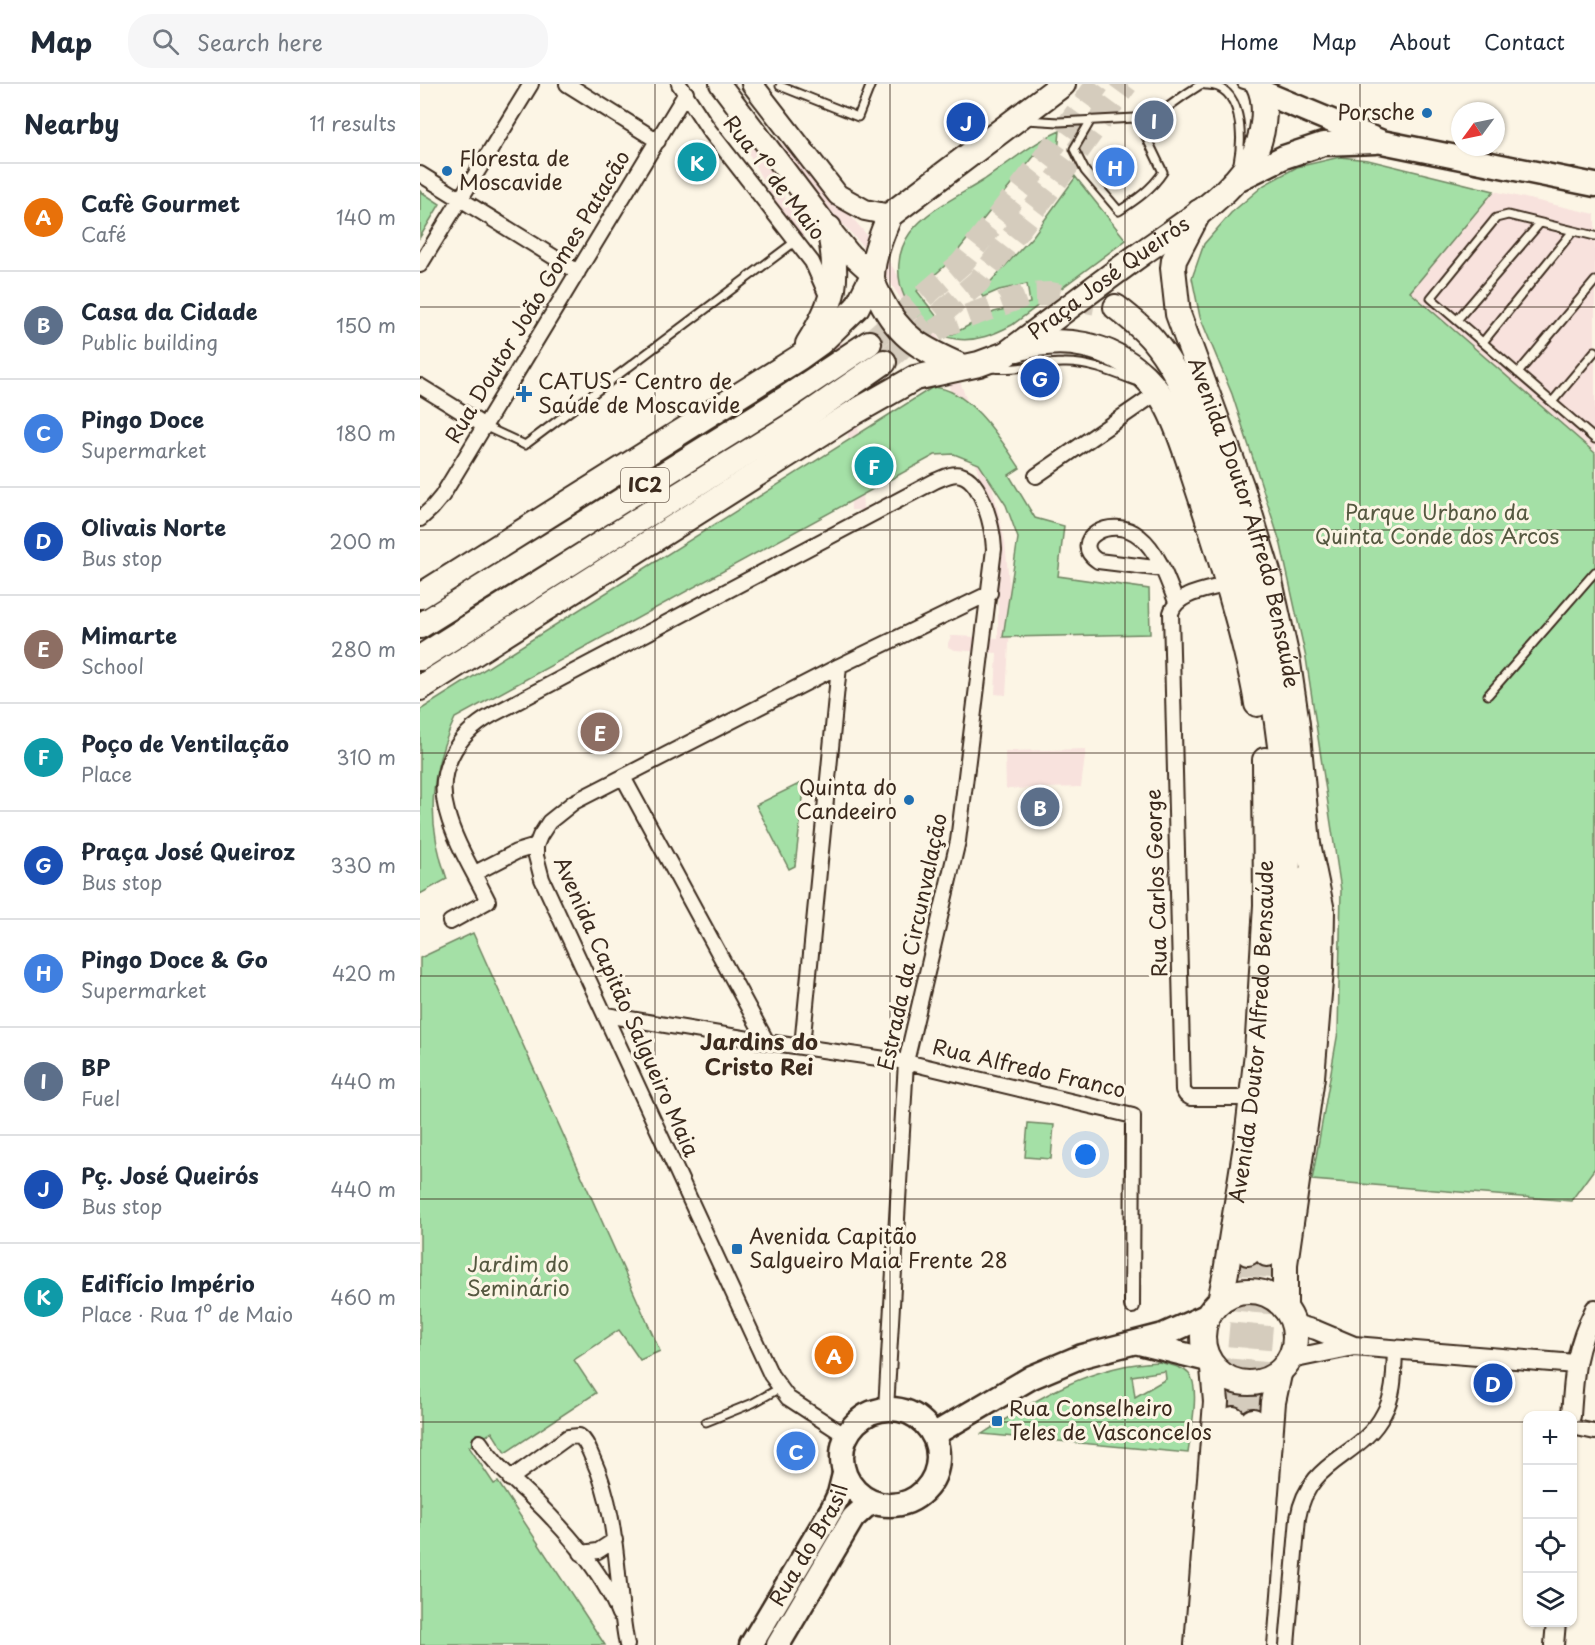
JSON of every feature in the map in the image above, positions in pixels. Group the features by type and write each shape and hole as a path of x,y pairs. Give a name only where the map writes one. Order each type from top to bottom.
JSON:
{"highway":[{"path":"420,596 821,342 857,307 872,277 880,237 890,215 1063,84"},
{"name":"Praça José Queirós","path":"420,688 855,412 915,378 1006,354 1199,212 1233,182 1252,158 1263,130 1254,87"},
{"name":"Avenida Doutor Alfredo Bensaúde","path":"1199,212 1174,260 1178,314 1242,488 1268,572 1288,663 1297,724 1308,844 1322,911 1321,970 1311,1089 1285,1264 1290,1316"},
{"path":"800,357 820,324 833,289 833,247 829,228"},
{"path":"872,277 882,302 899,329 922,349 971,365"},
{"path":"1116,307 1152,339 1168,360 1185,394 1213,465 1237,578"},
{"name":"Avenida Doutor Alfredo Bensaúde","path":"1006,354 1029,345 1044,343 1077,343 1101,348 1125,360 1158,392 1169,410 1237,578 1266,657 1283,766 1288,850 1276,1052 1257,1253 1286,1136 1296,1052 1308,844"},
{"name":"IC2","path":"420,626 788,397 877,352 800,420 420,658"},
{"name":"Avenida Doutor Alfredo Bensaúde","path":"1237,578 1285,905"},
{"name":"Avenida Doutor Alfredo Bensaúde","path":"1214,1308 1226,1272 1253,1098 1266,916 1265,760"},
{"path":"1197,1645 1216,1402 1211,1364 1203,1345 1203,1330 1214,1308 1236,1292 1254,1291 1271,1296 1290,1316 1296,1342 1273,1402 1254,1645"},
{"path":"1211,1364 1228,1379 1245,1384 1263,1382 1285,1366"},
{"path":"1215,1645 1243,1420 1235,1645"}],"main road":[{"path":"720,84 829,228 872,277"},
{"path":"752,84 838,195 865,210 890,215"},
{"path":"1254,87 1382,141 1595,185"},
{"path":"1233,182 1284,157 1323,144 1382,141"},
{"path":"933,1435 1032,1377 1083,1356 1139,1343 1172,1332 1214,1308"},
{"path":"1139,1343 1211,1364"},
{"path":"886,1409 905,1411 921,1420 933,1435 938,1454 936,1472 926,1489 911,1500 893,1505 874,1503 858,1494 844,1474 841,1460 846,1436 853,1425 868,1414 886,1409"},
{"name":"Rua do Brasil","path":"751,1645 833,1507 844,1474"},
{"name":"Rua do Brasil","path":"778,1645 853,1518 859,1510 874,1503"}],"street":[{"path":"420,265 531,84"},
{"path":"567,84 658,141"},
{"name":"Rua Doutor João Gomes Patacão","path":"420,519 442,496 483,425 658,141 683,89"},
{"name":"Rua 1º de Maio","path":"683,89 709,130 812,262 829,300"},
{"path":"420,174 578,272"},
{"path":"420,386 483,425"},
{"path":"1036,476 1158,392"},
{"name":"Estrada da Circunvalação","path":"450,922 488,901 449,820 444,800 449,761 462,737 476,724 950,475 960,474 970,480 978,491 993,537 990,594 955,860 906,1062 886,1409"},
{"path":"1163,569 1098,561 1088,551 1088,544 1091,537 1099,531 1114,526 1141,537 1163,569 1176,602 1237,578"},
{"name":"Avenida Capitão Salgueiro Maia","path":"846,1436 796,1404 780,1388 766,1364 543,882 536,846 544,828 555,816 574,802 839,666 990,594"},
{"name":"Rua Carlos George","path":"1176,602 1171,613 1183,1090 1191,1098 1253,1098"},
{"path":"802,1046 839,666"},
{"path":"623,777 767,1042"},
{"path":"475,873 516,852 536,846"},
{"path":"606,1015 906,1062"},
{"name":"Rua Alfredo Franco","path":"906,1062 1133,1116 1132,1306"},
{"path":"1571,1411 1575,1364 1583,1333 1595,1309"},
{"path":"1290,1316 1354,1346 1575,1364"},
{"path":"1285,1366 1354,1346"},
{"path":"1287,1645 1298,1518 1302,1499 1319,1473 1366,1437 1379,1423 1391,1397 1395,1349"},
{"path":"1577,1428 1595,1432"},
{"path":"510,1479 568,1437 579,1436 585,1442 596,1465 615,1540 623,1627"},
{"path":"480,1442 491,1460 541,1507 581,1553 616,1606 627,1645"},
{"path":"581,1553 598,1551 615,1540"},
{"path":"1554,1645 1556,1627"}],"lane":[{"path":"766,102 780,85 858,117 871,84"},
{"path":"1016,119 1059,122 1154,117 1200,85 1208,84"},
{"path":"1200,85 1214,84 1221,87 1233,100 1237,110 1241,143 1233,182"},
{"path":"1091,120 1074,149 1085,171 1119,211 1139,198 1158,181 1163,172 1137,118"},
{"path":"1593,434 1552,402 1431,297 1496,218 1508,215 1595,236"},
{"path":"1457,320 1539,223"},
{"path":"1483,342 1573,231"},
{"path":"483,425 525,445 796,241"},
{"path":"1518,373 1595,281"},
{"path":"1552,402 1595,351"},
{"path":"971,365 1008,370 1062,363 1075,364 1114,373 1158,392"},
{"path":"1488,694 1595,572"},
{"path":"706,1422 753,1403 780,1388"}],"shaded area":[{"path":"725,109 774,174 817,264 839,329 855,401 860,441 863,510 851,510 849,442 844,403 837,365 818,302 806,268 779,211"},
{"path":"763,125 832,194 884,255 928,318 956,371 982,441 1005,542 1010,592 1006,695 995,694 997,653 955,650 948,647 951,636 998,638 998,592 994,544 980,480 971,445 945,376 918,325 889,281 858,241 808,186"},
{"path":"1494,191 1595,214 1595,453 1410,292"},
{"path":"1086,749 1081,787 1006,789 1005,751"}],"green space":[{"path":"1060,131 1058,152 1062,160 1126,240 1012,325 985,336 963,340 939,334 913,313 900,282 899,265 902,248 910,233 917,224 944,203 984,180 1030,147","holes":["1035,155 1075,178 1033,236 980,293 983,297 999,290 1027,284 1030,303 994,312 951,335 917,291 949,262"]},
{"name":"Parque Urbano da Quinta Conde dos Arcos","path":"1340,157 1368,160 1494,191 1410,292 1595,453 1595,1168 1571,1201 1312,1180 1338,1032 1341,890 1306,658 1281,545 1232,394 1200,317 1192,278 1204,244 1231,213 1264,185 1297,167"},
{"path":"420,191 440,204 420,237"},
{"path":"933,387 947,390 960,397 972,406 994,431 1020,468 1009,475 1035,518 1064,526 1058,576 1149,589 1150,634 1003,637 1018,538 1006,505 979,464 954,454 935,455 455,718 440,758 433,798 436,838 447,879 420,894 420,710"},
{"path":"805,781 795,866 789,869 756,805"},
{"name":"Jardim do Seminário","path":"473,933 660,1351 640,1360 619,1330 574,1360 596,1393 505,1453 492,1432 469,1447 494,1484 498,1482 605,1645 420,1645 420,958"},
{"path":"1028,1123 1054,1125 1051,1159 1025,1157"},
{"path":"1159,1362 1179,1367 1189,1374 1194,1389 1194,1400 1188,1453 982,1434 1044,1396 1088,1376 1134,1364","holes":["1165,1371 1166,1379 1135,1397 1132,1376"]}],"tunnel":[{"path":"869,343 961,264 1043,160 1098,84"},
{"path":"884,362 978,282 1061,174 1126,84"},
{"path":"935,331 946,324 1026,295 1051,294 1116,307"},
{"path":"1233,1419 1248,1253"},
{"path":"1253,1421 1267,1254"}],"place":[{"name":"Porsche","path":"1427,113"},
{"name":"BP","path":"1154,120"},
{"name":"Pç. José Queirós","path":"966,122"},
{"name":"Edifício Império","path":"697,162"},
{"name":"Pingo Doce & Go","path":"1115,167"},
{"name":"Floresta de Moscavide","path":"447,171"},
{"name":"Praça José Queiroz","path":"1040,378"},
{"name":"CATUS - Centro de Saúde de Moscavide","path":"524,394"},
{"name":"Poço de Ventilação","path":"874,466"},
{"name":"Mimarte","path":"600,732"},
{"name":"Quinta do Candeeiro","path":"909,800"},
{"name":"Casa da Cidade","path":"1040,807"},
{"name":"Avenida Capitão Salgueiro Maia Frente 28","path":"737,1249"},
{"name":"Cafè Gourmet","path":"834,1355"},
{"name":"Olivais Norte","path":"1493,1383"},
{"name":"Rua Conselheiro Teles de Vasconcelos","path":"997,1421"},
{"name":"Pingo Doce","path":"796,1451"}],"district":[{"name":"Jardins do Cristo Rei","path":"759,1054"}]}
